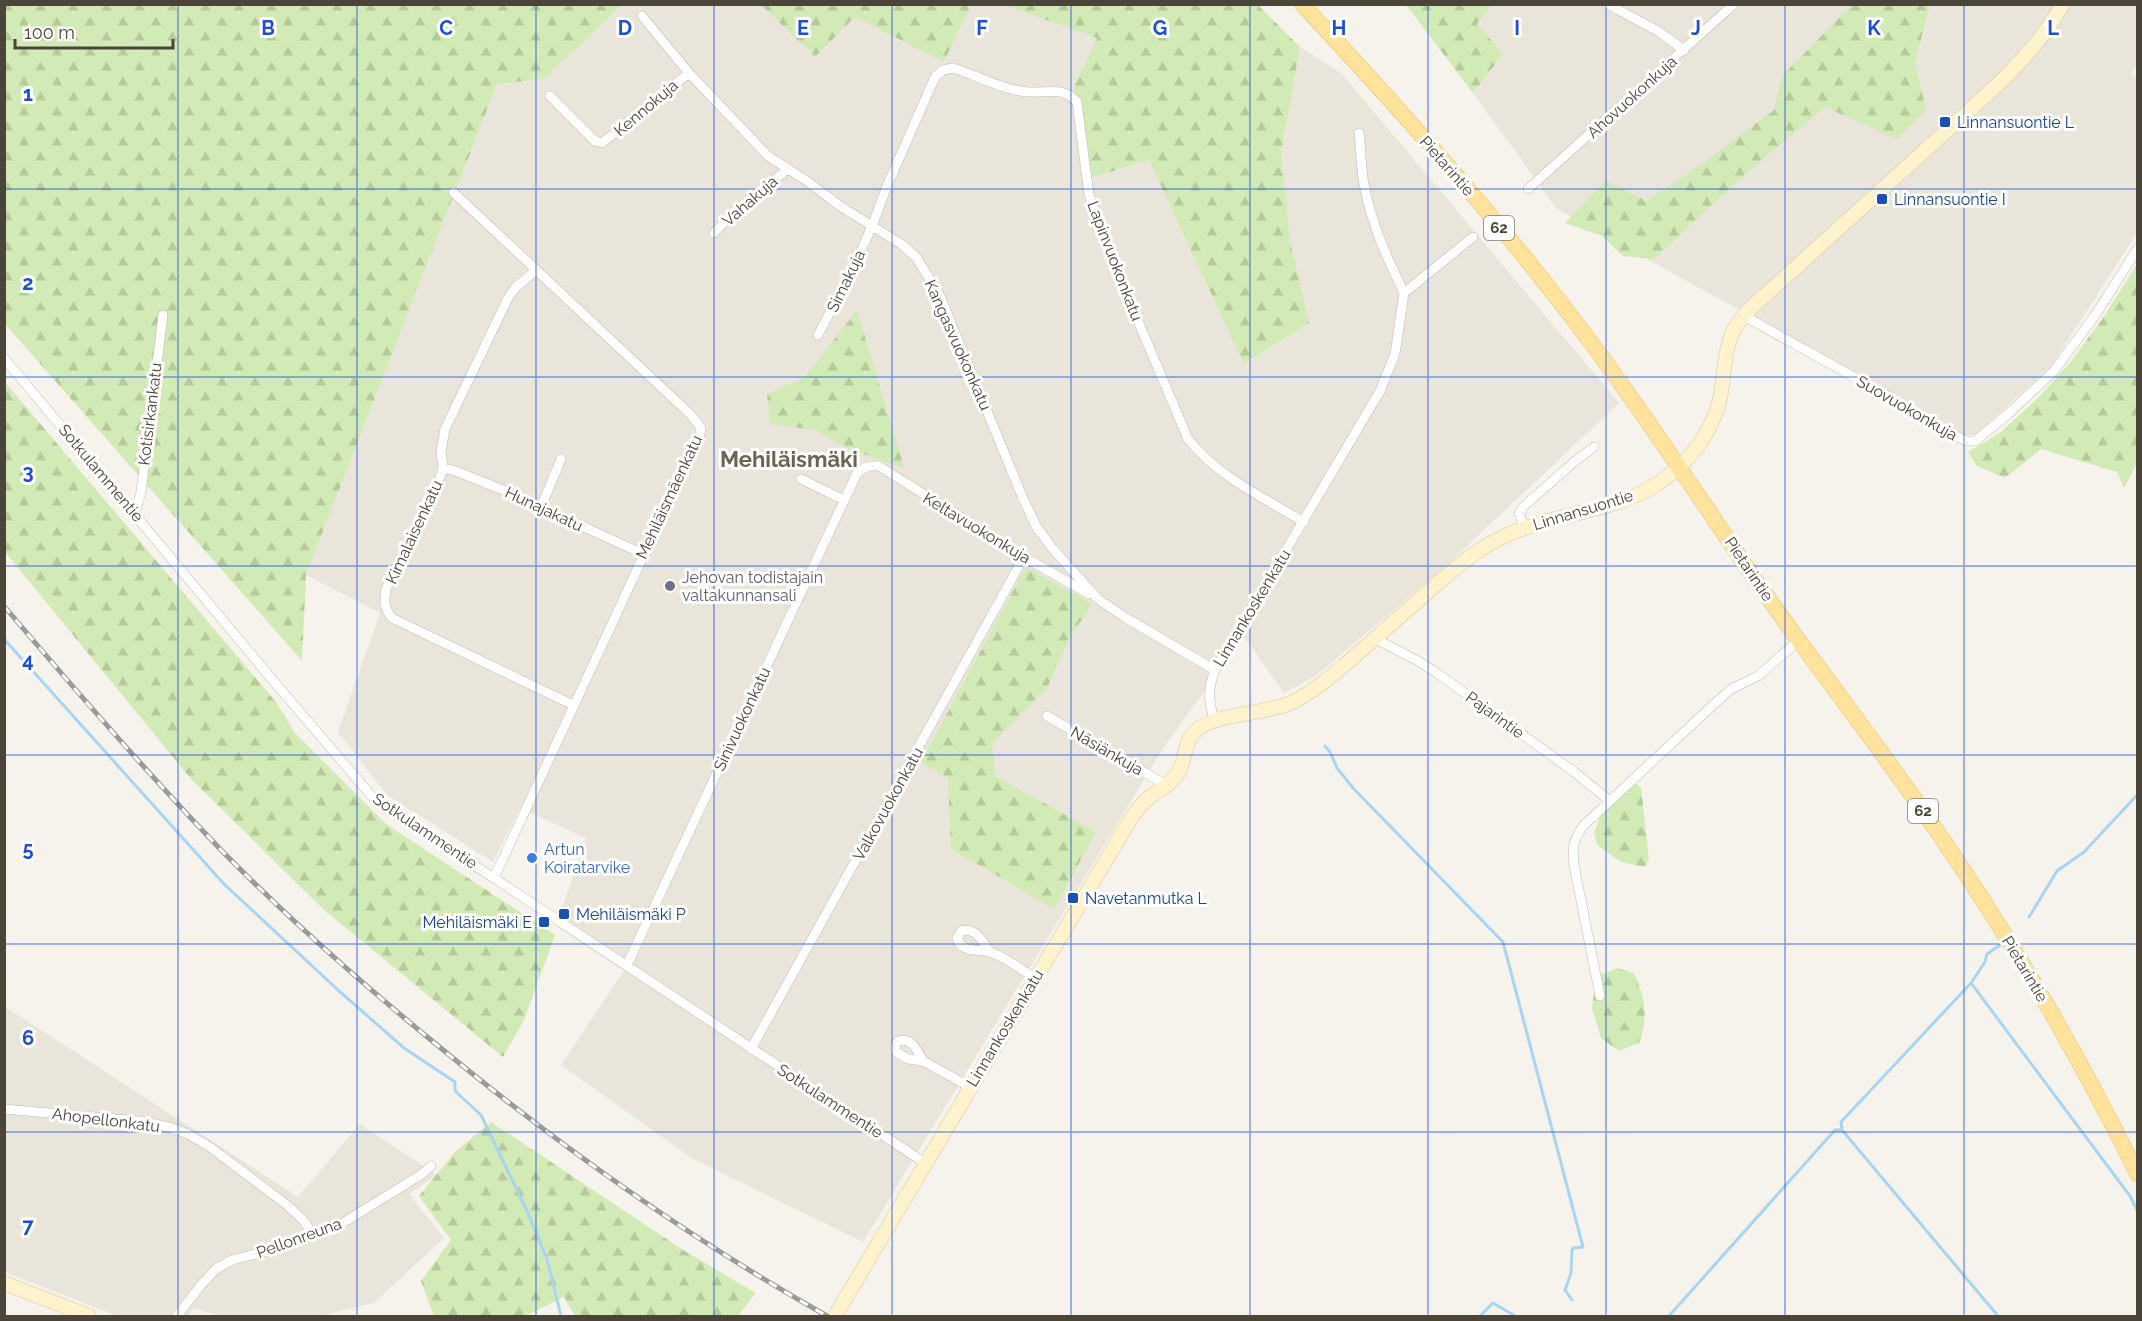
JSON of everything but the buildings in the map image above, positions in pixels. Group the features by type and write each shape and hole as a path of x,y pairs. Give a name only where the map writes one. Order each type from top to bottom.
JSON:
{"main road":[{"name":"Pietarintie","path":"1302,4 1425,140 1520,252 1612,371 1799,640 1941,836 1998,923 2090,1082 2138,1175"}],"street":[{"path":"1607,4 1659,32 1684,50"},
{"name":"Ahovuokonkuja","path":"1528,189 1734,4"},
{"name":"Linnansuontie","path":"1214,721 1272,709 1306,695 1337,671 1464,560 1503,537 1525,528 1616,502 1666,478 1679,467 1713,422 1722,388 1730,340 1744,316 2026,57 2043,36 2063,4"},
{"name":"Kangasvuokonkatu","path":"642,16 689,73 768,156 840,206 901,244 916,257 939,294 1036,526 1068,568 1098,599 1215,670"},
{"name":"Lapinvuokonkatu","path":"872,226 886,186 917,115 935,77 943,70 953,68 1019,90 1030,92 1052,90 1071,96 1077,102 1089,195 1124,287 1188,438 1198,452 1213,464 1304,522"},
{"name":"Kennokuja","path":"550,96 596,141 602,143 689,73"},
{"path":"1359,133 1364,183 1373,221 1404,293 1473,237"},
{"name":"Vahakuja","path":"714,233 736,210 787,170"},
{"name":"Mehiläismäenkatu","path":"453,192 691,415 701,428 494,878"},
{"name":"Simakuja","path":"818,335 848,279 872,226"},
{"name":"Suovuokonkuja","path":"1744,316 1942,429 1966,441 1975,441 2000,422 2054,371 2096,314 2138,248"},
{"name":"Kimalaisenkatu","path":"536,270 507,298 454,409 445,429 441,451 443,469 384,601 386,610 392,618 573,705"},
{"name":"Linnankoskenkatu","path":"835,1317 1134,814 1151,795 1168,786 1179,772 1185,745 1191,735 1200,727 1214,721 1208,696 1215,670 1366,417 1388,373 1400,331 1404,293"},
{"name":"Kotisirkankatu","path":"135,513 141,492 162,315"},
{"name":"Sotkulammentie","path":"4,358 375,800 925,1163"},
{"path":"1525,528 1519,513 1523,507 1594,447"},
{"path":"541,507 561,459"},
{"name":"Keltavuokonkuja","path":"857,473 862,468 871,465 879,466 1024,557 1098,599"},
{"name":"Hunajakatu","path":"443,469 468,475 643,554"},
{"name":"Sinivuokonkatu","path":"627,965 857,473"},
{"path":"801,479 844,500"},
{"name":"Valkovuokonkatu","path":"751,1049 1024,557"},
{"name":"Pajarintie","path":"1374,638 1437,673 1573,771 1610,801"},
{"path":"1600,996 1578,890 1572,847 1575,837 1583,826 1722,696 1758,676 1799,640"},
{"name":"Näsiänkuja","path":"1047,716 1168,786"},
{"path":"990,952 1035,978"},
{"path":"923,1061 970,1087"},
{"name":"Ahopellonkatu","path":"4,1109 139,1121 169,1127 188,1134 210,1147 287,1205 304,1221 313,1235"},
{"name":"Pellonreuna","path":"177,1317 216,1269 232,1260 272,1250 333,1229 431,1166"},
{"path":"4,1283 89,1317"}],"shaded area":[{"path":"623,5 761,5 815,57 855,17 944,62 971,5 1005,5 1098,38 1074,87 1092,178 1149,160 1245,364 1309,323 1290,244 1281,153 1300,47 1342,74 1619,403 1449,563 1317,675 1284,693 1244,637 1164,747 863,1242 693,1159 561,1065 624,971 556,926 586,838 520,808 493,862 387,795 338,732 380,613 306,575 497,84 544,78"},
{"path":"1491,5 2137,5 2137,65 2131,75 2138,79 2137,233 2052,365 1976,435 1964,435 1557,209 1473,93 1503,54 1476,24"},
{"path":"4,1006 298,1197 360,1124 437,1175 409,1194 444,1238 374,1303 320,1316 220,1316 193,1308 188,1316 117,1316 5,1272"}],"green space":[{"path":"5,5 622,5 544,79 497,84 306,575 302,661 5,324"},
{"path":"761,5 971,5 944,62 855,17 815,57"},
{"path":"1005,5 1258,5 1300,47 1281,153 1290,240 1309,323 1244,364 1149,160 1091,178 1074,87 1097,38"},
{"path":"1406,5 1491,5 1477,24 1503,54 1473,93"},
{"path":"1852,5 1930,5 1915,62 1926,110 1897,139 1825,107 1743,176 1654,259 1623,256 1602,236 1565,223 1605,181 1647,201 1702,164 1774,110 1782,76"},
{"path":"2137,264 2137,463 2124,488 2117,472 2041,449 2005,478 1977,466 1968,452 2001,432 2040,396 2072,360 2103,318"},
{"path":"857,310 904,468 851,450 815,430 770,424 767,395 805,377"},
{"path":"4,381 276,702 295,733 386,824 555,935 524,1020 503,1057 323,909 191,779 5,552"},
{"path":"1026,567 1092,604 1069,639 1047,688 992,744 995,776 1096,832 1054,909 951,849 948,778 921,762"},
{"path":"1634,782 1641,788 1649,859 1645,867 1621,862 1597,845 1594,832 1601,815"},
{"path":"1617,968 1634,973 1641,991 1645,1016 1639,1043 1619,1051 1601,1038 1592,1008 1596,977"},
{"path":"491,1122 683,1250 756,1293 738,1316 575,1316 564,1297 525,1316 434,1316 421,1281 451,1240 419,1196 456,1151"}],"waterway":[{"path":"4,639 224,884 404,1048 455,1082 455,1091 481,1115 527,1211 547,1259 561,1316"},
{"path":"1325,746 1337,768 1353,788 1503,942 1583,1247 1573,1248 1572,1251 1571,1273 1565,1290 1572,1300"},
{"path":"2029,917 2057,871 2084,852 2138,794"},
{"path":"1998,1316 1842,1130 1841,1122 1971,983 1985,962 1987,954 2000,945"},
{"path":"1971,983 2130,1196 2138,1212"},
{"path":"1669,1316 1835,1130 1842,1130"},
{"path":"1480,1316 1493,1303 1515,1316"}],"railway":[{"path":"4,606 112,731 223,852 377,995 478,1078 623,1187 724,1254 827,1316"}],"place":[{"name":"Linnansuontie L","path":"1945,122"},
{"name":"Linnansuontie I","path":"1882,199"},
{"name":"Jehovan todistajain valtakunnansali","path":"670,586"},
{"name":"Artun Koiratarvike","path":"532,858"},
{"name":"Navetanmutka L","path":"1073,898"},
{"name":"Mehiläismäki P","path":"564,914"},
{"name":"Mehiläismäki E","path":"544,922"}],"district":[{"name":"Mehiläismäki","path":"789,459"}]}
